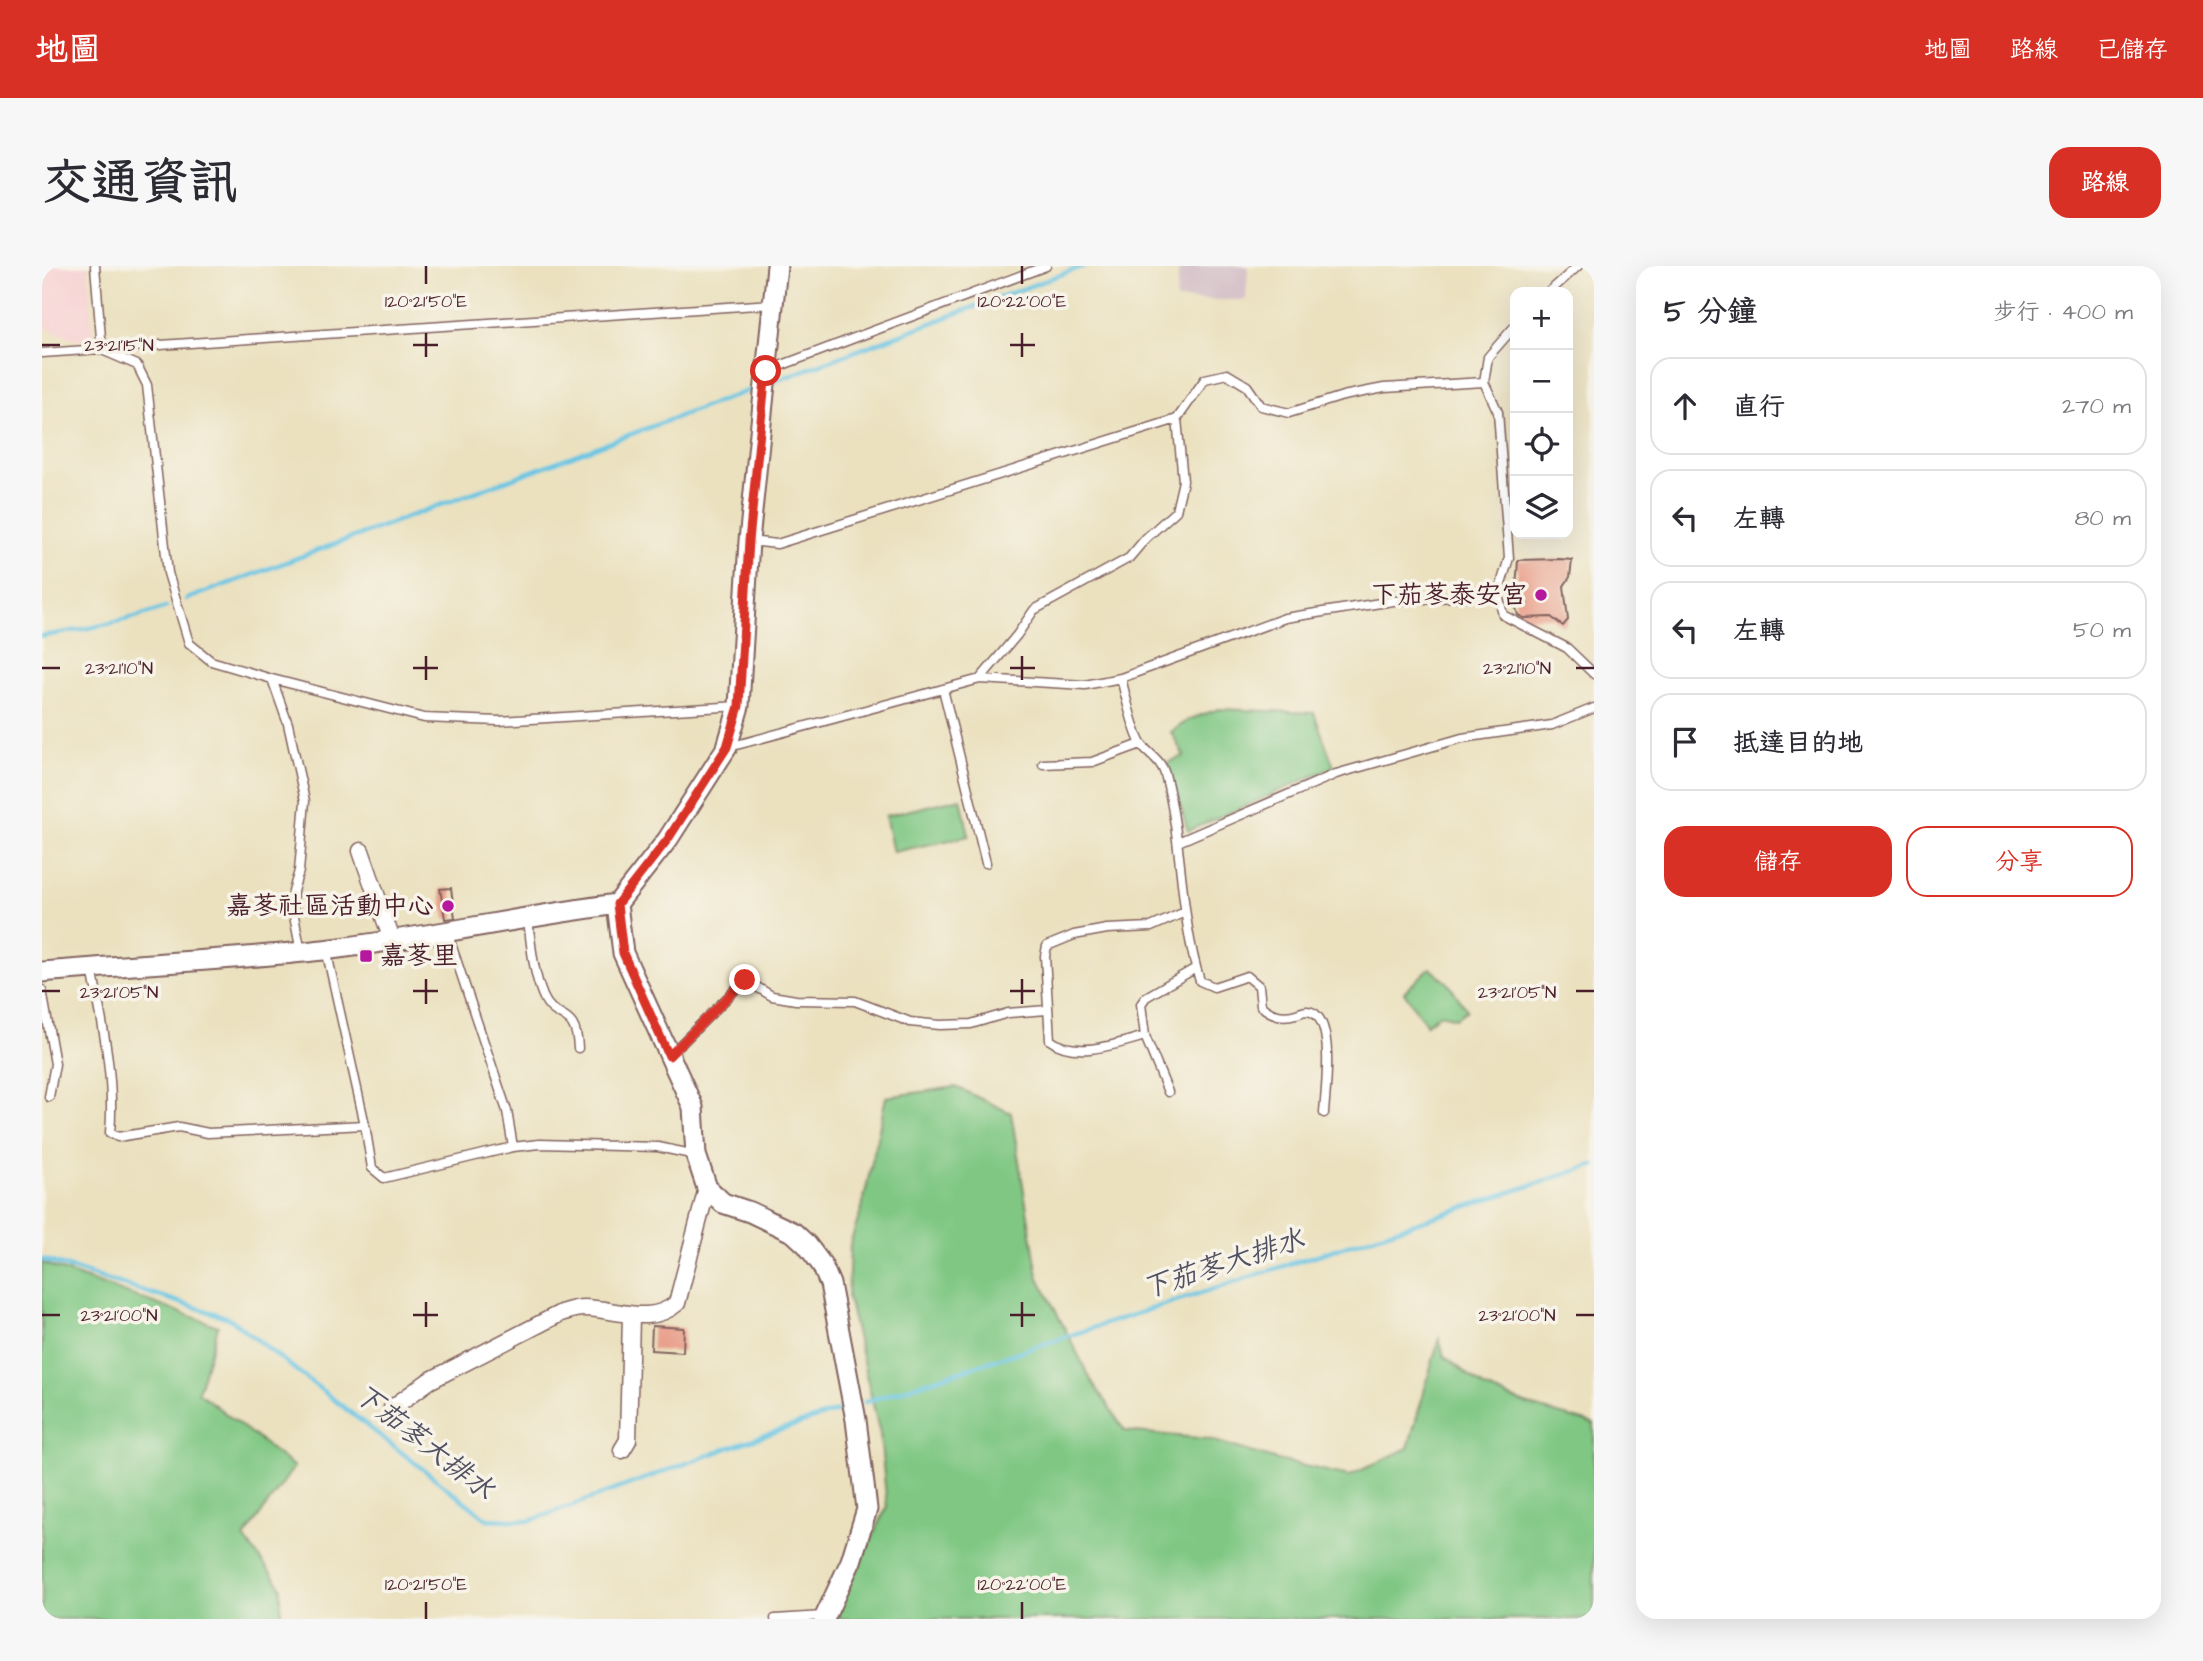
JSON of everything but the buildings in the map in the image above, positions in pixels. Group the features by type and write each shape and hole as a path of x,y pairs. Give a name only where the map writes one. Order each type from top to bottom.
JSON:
{"street":[{"path":"42,972 326,950 617,904 668,839 727,747 739,706 749,541 777,266"},
{"path":"361,851 392,940"},
{"path":"617,904 623,953 693,1107 696,1155 707,1188 723,1203 750,1212 794,1233 822,1265 830,1284 856,1420 867,1509 851,1561 825,1617"},
{"path":"392,1408 429,1381 561,1313 581,1308 622,1311 631,1316 666,1313 677,1303 707,1188"},
{"path":"622,1450 628,1440 631,1316"}],"lane":[{"path":"95,266 102,350"},
{"path":"766,371 1046,266"},
{"path":"1555,287 1578,266"},
{"path":"42,354 772,304"},
{"path":"1510,332 1488,357 1484,382 1499,412 1509,558 1498,594 1503,615 1567,648 1594,674"},
{"path":"102,350 137,365 146,385 168,573 189,643 211,661 424,718 499,720 739,706"},
{"path":"749,541 777,544 1177,419 1205,379 1227,374 1247,386 1261,406 1289,413 1343,396 1384,388 1484,382"},
{"path":"980,679 1034,610 1129,558 1146,538 1176,511 1183,481 1177,419"},
{"path":"727,747 980,679 1085,685 1121,678 1285,618 1393,601 1498,594"},
{"path":"1121,678 1141,744 1154,755 1164,771 1178,842 1185,912 1200,981 1214,987 1247,976 1259,986 1261,1006 1271,1014 1290,1016 1307,1011 1316,1014 1325,1028 1328,1061 1324,1113"},
{"path":"272,679 288,724 305,801 299,871 293,891 293,911 301,952"},
{"path":"943,689 986,863"},
{"path":"1178,842 1336,774 1462,738 1552,725 1594,708"},
{"path":"1043,764 1092,762 1141,744"},
{"path":"1145,1036 1102,1047 1061,1049 1050,1040 1045,956 1047,946 1074,935 1107,929 1151,927 1185,912"},
{"path":"528,916 534,963 544,998 552,1009 569,1019 577,1028 578,1048"},
{"path":"447,932 507,1111 513,1147"},
{"path":"326,950 372,1168 384,1178 513,1147 571,1144 658,1147 696,1155"},
{"path":"92,967 109,1063 113,1102 110,1133 118,1137 179,1126 208,1133 365,1125"},
{"path":"1168,1092 1145,1036 1141,1004 1146,997 1196,968"},
{"path":"669,1056 745,980 772,996 796,1000 855,1001 911,1022 930,1024 971,1024 1008,1013 1047,1010"},
{"path":"42,990 55,1064 49,1097"},
{"path":"775,1619 825,1617"}],"shaded area":[{"path":"42,266 88,266 93,339 77,340 42,326"},
{"path":"1179,266 1248,266 1246,300 1176,300"}],"green space":[{"path":"1219,709 1314,713 1334,767 1188,831 1167,763 1184,756 1171,732 1190,719"},
{"path":"961,798 969,836 893,852 885,816"},
{"path":"1430,968 1448,983 1467,1010 1456,1018 1440,1014 1426,1024 1404,992"},
{"path":"956,1087 1011,1113 1038,1276 1091,1380 1125,1431 1208,1439 1277,1460 1349,1476 1408,1448 1439,1339 1444,1356 1485,1388 1533,1407 1594,1424 1594,1619 832,1619 887,1507 880,1434 848,1298 850,1244 862,1208 886,1097"},
{"path":"42,1263 218,1326 198,1392 294,1467 244,1538 281,1586 281,1619 42,1619"}],"waterway":[{"path":"770,383 1084,266"},
{"path":"187,599 758,387"},
{"path":"42,636 104,625 166,607"},
{"name":"下茄苳大排水","path":"865,1402 1594,1165"},
{"name":"下茄苳大排水","path":"42,1259 229,1318 487,1519 530,1521 739,1444 841,1410"}],"place":[{"name":"下茄苳泰安宮","path":"1541,595"},
{"name":"嘉苳社區活動中心","path":"448,906"},
{"name":"嘉苳里","path":"366,956"}],"route":[{"path":"745,980 669,1056 623,953 617,904 668,839 727,747 739,706 749,541 766,371"}]}
